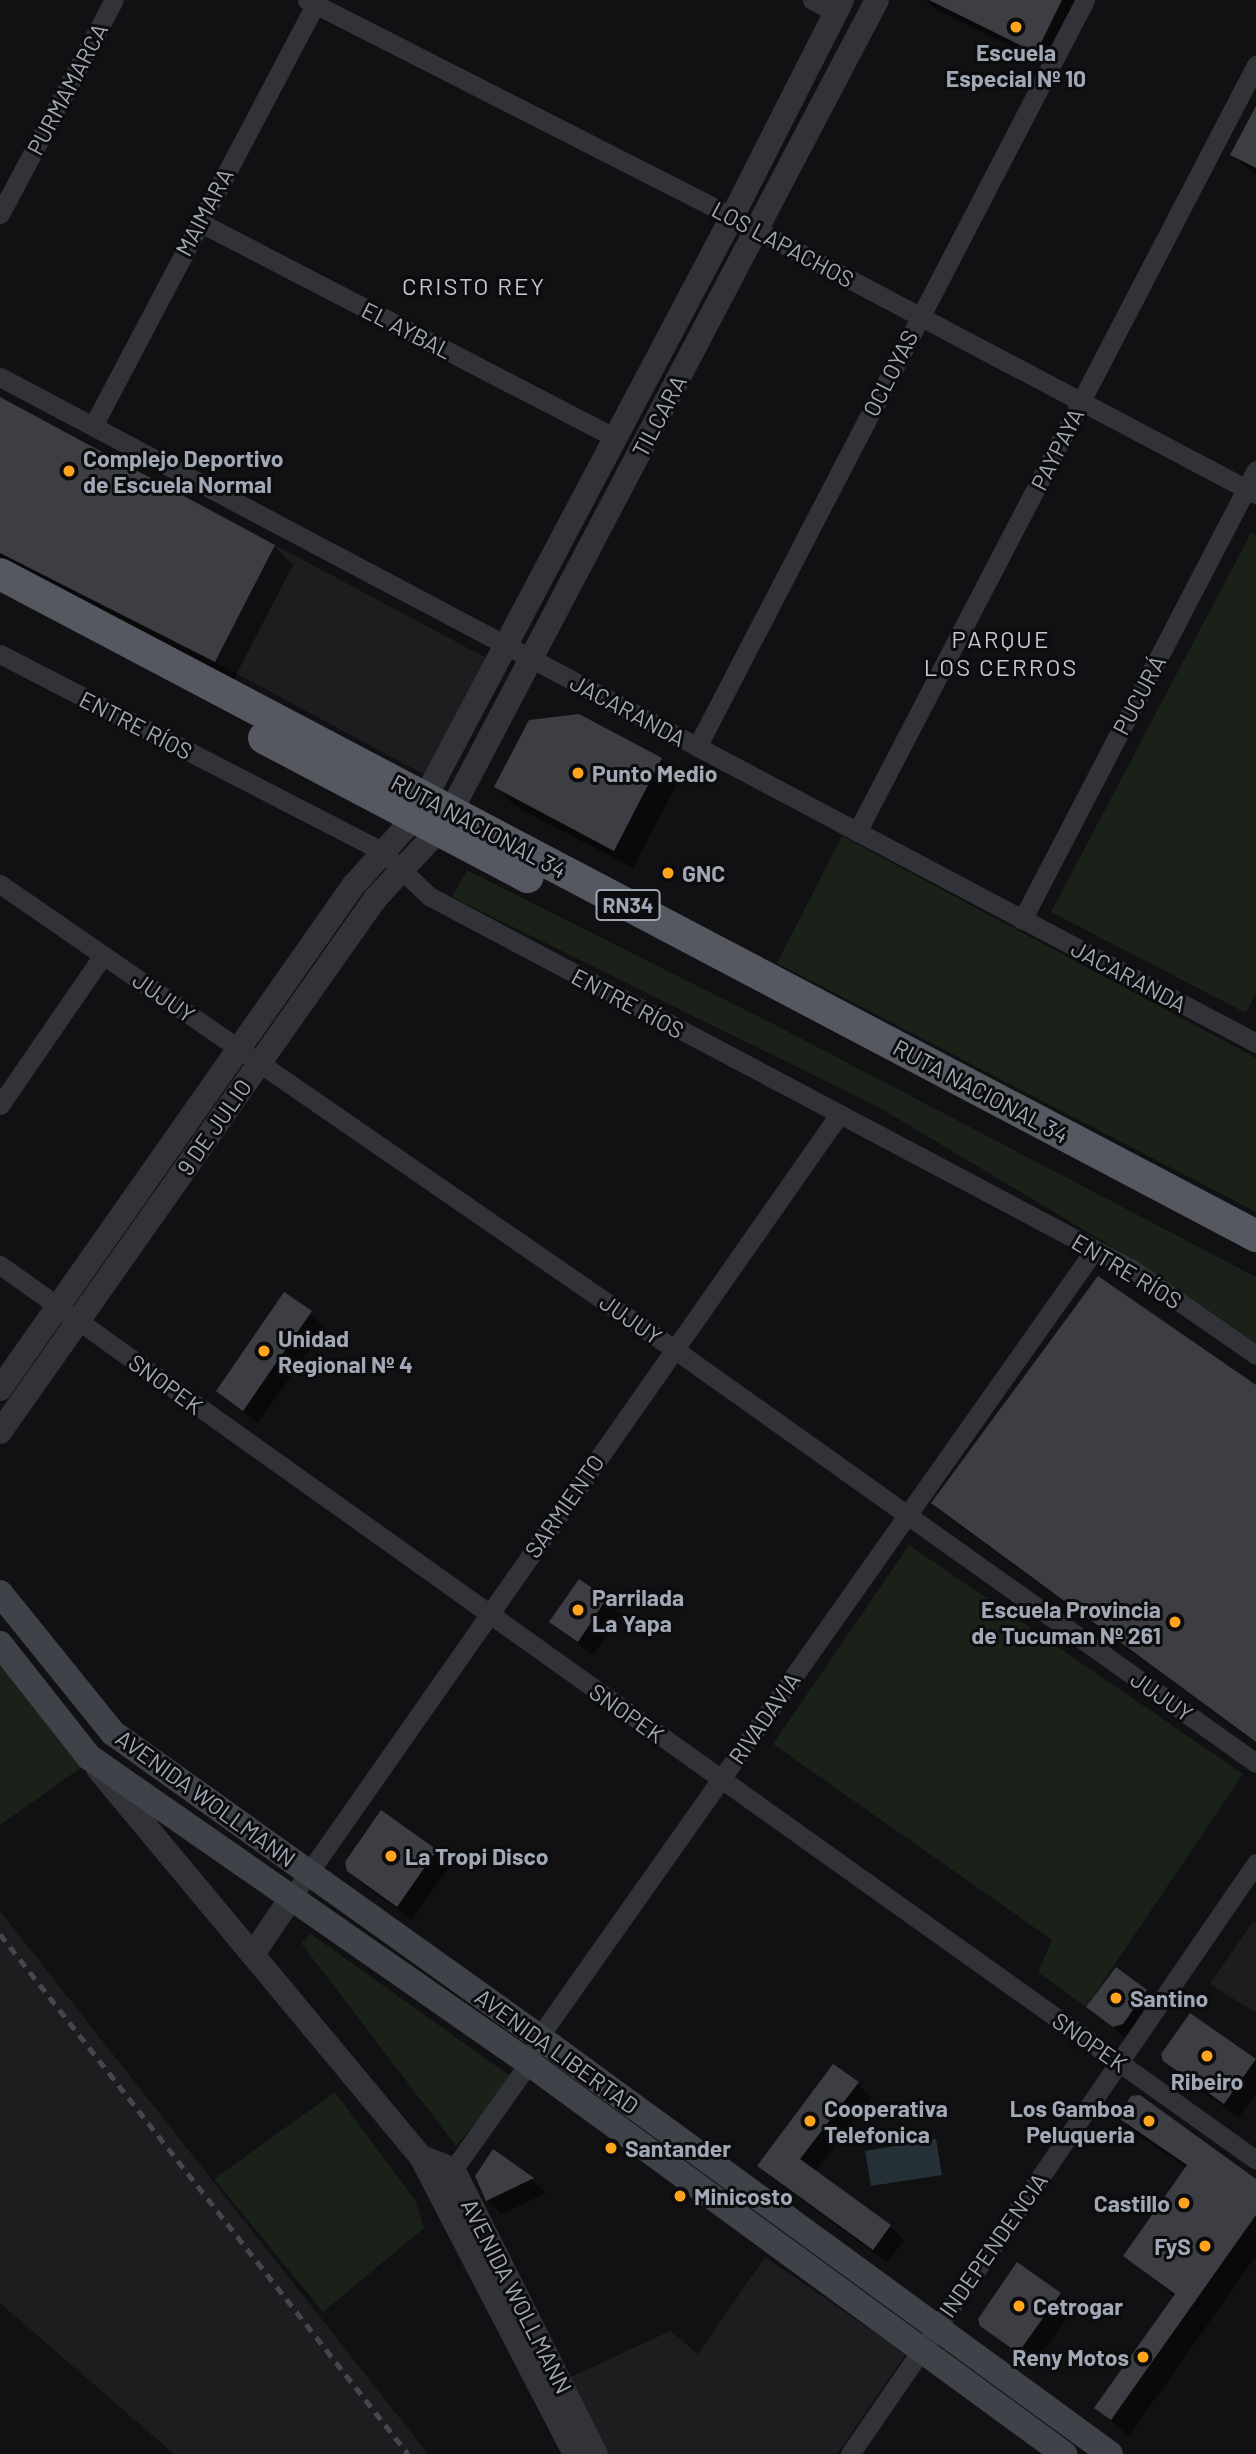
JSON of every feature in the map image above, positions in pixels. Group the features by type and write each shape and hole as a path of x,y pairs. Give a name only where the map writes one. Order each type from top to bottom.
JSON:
{"highway":[{"name":"RUTA NACIONAL 34","path":"0,574 433,814 1256,1258"},
{"name":"RUTA NACIONAL 34","path":"0,598 433,814 1256,1236"}],"main road":[{"name":"AVENIDA WOLLMANN","path":"0,1592 113,1733 308,1872"},
{"name":"AVENIDA WOLLMANN","path":"0,1644 89,1757 291,1898"},
{"name":"AVENIDA LIBERTAD","path":"308,1872 539,2037 928,2339 1064,2454"},
{"name":"AVENIDA LIBERTAD","path":"291,1898 928,2339 1110,2454"}],"street":[{"name":"PURMAMARCA","path":"0,214 114,0"},
{"path":"812,0 839,6"},
{"name":"TILCARA","path":"433,814 531,659 877,0"},
{"name":"OCLOYAS","path":"697,747 1085,0"},
{"name":"LOS LAPACHOS","path":"314,2 757,230 1251,491"},
{"name":"MAIMARA","path":"93,426 314,2"},
{"name":"TILCARA","path":"433,814 506,646 732,217 839,6"},
{"name":"PAYPAYA","path":"857,832 1256,65"},
{"name":"EL AYBAL","path":"199,222 615,438"},
{"name":"JACARANDA","path":"0,377 1022,920 1255,1040"},
{"name":"PUCURÁ","path":"1022,920 1251,491 1256,470"},
{"name":"ENTRE RÍOS","path":"0,654 383,852 429,896 1132,1269 1256,1355"},
{"name":"9 DE JULIO","path":"0,1389 353,886 383,852 433,814"},
{"name":"9 DE JULIO","path":"0,1432 375,899 402,870 433,814"},
{"name":"JUJUY","path":"0,884 674,1349 1256,1763"},
{"path":"0,1105 103,955"},
{"name":"SARMIENTO","path":"291,1898 838,1115"},
{"name":"RIVADAVIA","path":"446,2179 528,2063 539,2037 1095,1250"},
{"name":"SNOPEK","path":"0,1265 1256,2160"},
{"name":"AVENIDA WOLLMANN","path":"89,1757 421,2157 446,2179 596,2454"},
{"name":"INDEPENDENCIA","path":"850,2454 1256,1863"},
{"name":"AVENIDA WOLLMANN","path":"253,1954 291,1898"},
{"name":"AVENIDA WOLLMANN","path":"446,2179 575,2454"}],"shaded area":[{"path":"1251,533 1256,535 1256,993 1246,1013 1051,912"},
{"path":"275,545 490,660 425,775 215,662"},
{"path":"842,836 1256,1058 1256,1212 777,963"},
{"path":"467,870 779,1027 1256,1277 1256,1343 1141,1264 880,1108 452,897"},
{"path":"909,1545 1243,1774 1086,2007 1038,1972 1052,1940 773,1744"},
{"path":"0,1662 82,1767 0,1825"},
{"path":"0,1911 428,2454 174,2454 0,2303"},
{"path":"1253,1921 1256,1924 1256,2013 1210,1984"},
{"path":"311,1934 513,2078 456,2146 301,1943"},
{"path":"335,2092 415,2200 424,2228 323,2312 214,2179"},
{"path":"936,2139 942,2175 871,2186 865,2151"},
{"path":"765,2257 906,2354 837,2454 606,2454 569,2378 670,2331 698,2354"}],"building":[{"name":"Escuela Especial Nº 10","path":"929,0 1062,0 1036,53"},
{"path":"1256,106 1256,168 1230,155"},
{"name":"Complejo Deportivo de Escuela Normal","path":"0,397 275,545 215,662 0,553"},
{"name":"Punto Medio","path":"579,714 662,758 614,851 494,787 529,720"},
{"name":"Escuela Provincia de Tucuman Nº 261","path":"1098,1276 1256,1385 1256,1742 931,1503"},
{"name":"Unidad Regional Nº 4","path":"284,1292 312,1311 243,1411 216,1391"},
{"name":"Parrilada La Yapa","path":"579,1579 607,1598 578,1642 549,1622"},
{"name":"La Tropi Disco","path":"381,1810 437,1850 397,1907 347,1871 345,1862"},
{"name":"Santino","path":"1116,1967 1147,1990 1123,2024 1113,2027 1086,2007"},
{"name":"Ribeiro","path":"1190,2013 1256,2059 1224,2104 1163,2061 1161,2054"},
{"path":"833,2064 859,2082 800,2159 891,2225 873,2250 757,2166"},
{"path":"1140,2095 1256,2179 1256,2215 1111,2420 1094,2408 1175,2294 1123,2256 1187,2165 1117,2117 1131,2096"},
{"path":"493,2149 534,2178 486,2201 475,2176"},
{"name":"Cetrogar","path":"1017,2262 1061,2293 1018,2353 980,2326 978,2319"}],"railway":[{"path":"0,1934 408,2454"}],"place":[{"name":"Escuela Especial Nº 10","path":"1016,27"},
{"name":"Complejo Deportivo de Escuela Normal","path":"69,471"},
{"name":"Punto Medio","path":"578,773"},
{"name":"GNC","path":"668,873"},
{"name":"Unidad Regional Nº 4","path":"264,1351"},
{"name":"Parrilada La Yapa","path":"578,1610"},
{"name":"Escuela Provincia de Tucuman Nº 261","path":"1175,1622"},
{"name":"La Tropi Disco","path":"391,1856"},
{"name":"Santino","path":"1116,1998"},
{"name":"Ribeiro","path":"1207,2056"},
{"name":"Cooperativa Telefonica","path":"810,2121"},
{"name":"Los Gamboa Peluqueria","path":"1149,2121"},
{"name":"Santander","path":"611,2148"},
{"name":"Minicosto","path":"680,2196"},
{"name":"Castillo","path":"1184,2203"},
{"name":"FyS","path":"1205,2246"},
{"name":"Cetrogar","path":"1019,2306"},
{"name":"Reny Motos","path":"1143,2357"}],"district":[{"name":"CRISTO REY","path":"474,286"},
{"name":"PARQUE LOS CERROS","path":"1001,653"}]}
